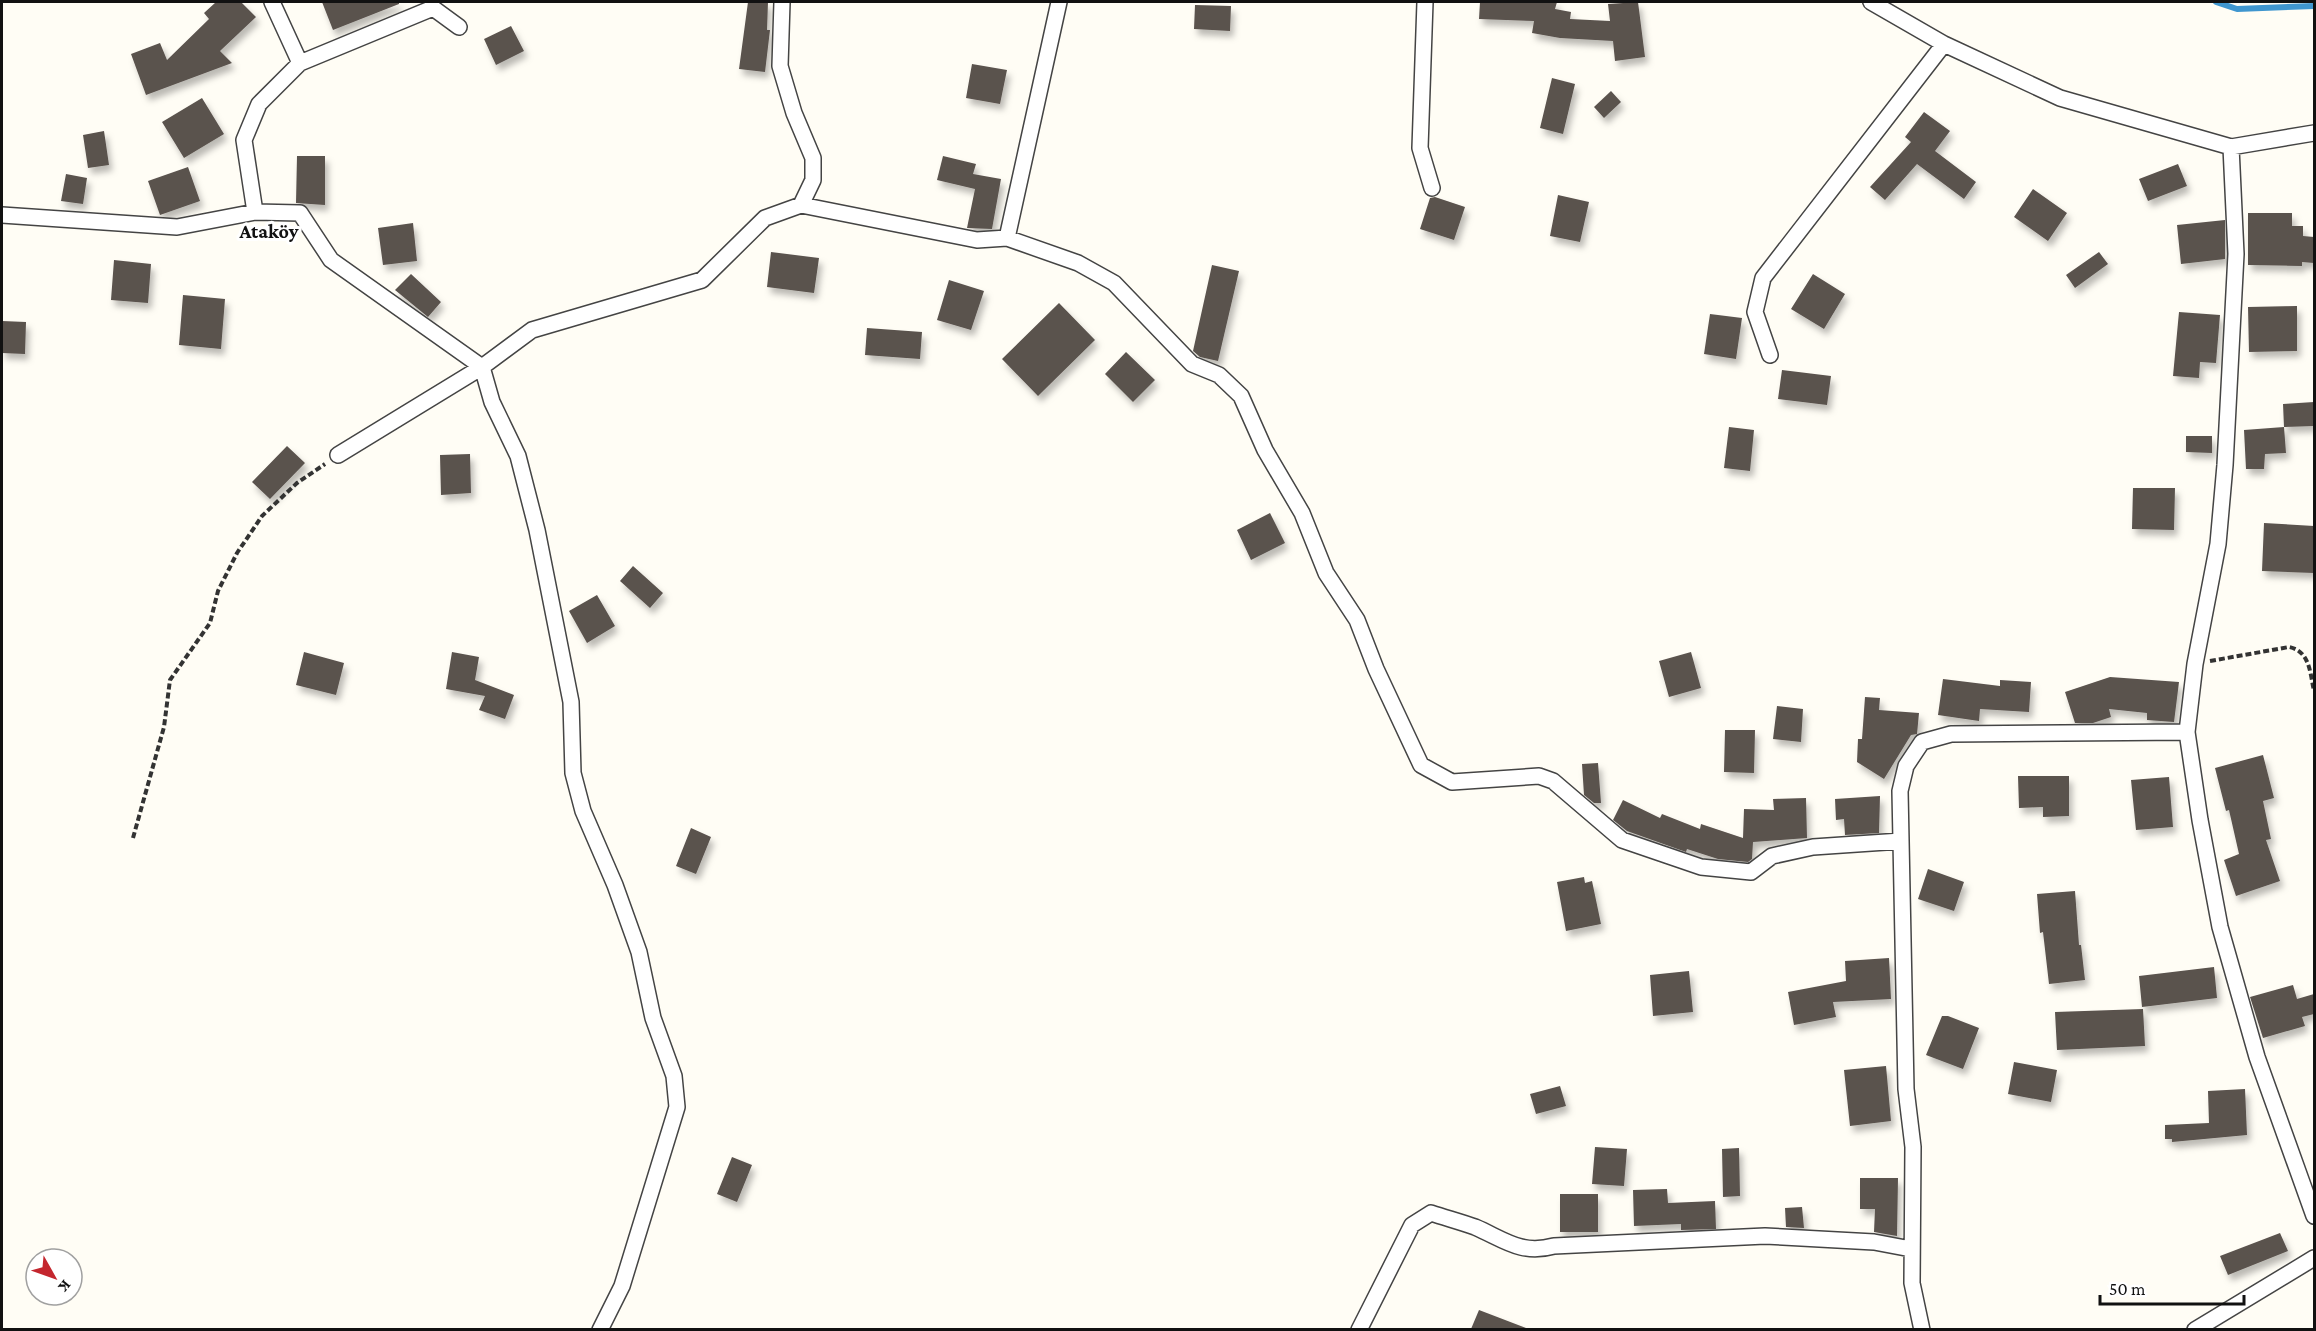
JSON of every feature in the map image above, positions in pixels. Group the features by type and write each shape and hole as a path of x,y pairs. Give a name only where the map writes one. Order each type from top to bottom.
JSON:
{"street":[{"path":"272,2 300,63"},
{"path":"782,2 780,66 794,113 813,158 813,180 801,205"},
{"path":"1007,238 1059,2"},
{"path":"1425,2 1420,148 1432,188"},
{"path":"1871,2 1944,44 2060,98 2231,147 2314,133"},
{"path":"255,212 244,140 259,104 300,63 433,8 459,27"},
{"path":"1770,356 1755,312 1763,278 1944,44"},
{"path":"2231,147 2236,254 2225,465 2218,544 2195,664 2187,732 2200,820 2220,927 2257,1057 2314,1216"},
{"path":"338,455 482,368 532,330 702,280 765,218 801,205 977,240 1007,238 1078,263 1114,283 1192,364 1219,375 1241,396 1264,450 1302,513 1326,573 1358,621 1376,669 1421,765 1452,782 1539,776 1546,778 1592,812 1622,840 1701,867 1751,873 1772,856 1813,847 1902,841"},
{"path":"2,215 177,227 255,212 300,213 331,260 482,368 492,402 518,456 537,531 571,702 575,782 583,811 636,943 653,1018 674,1076 677,1107 671,1130 622,1286 600,1329"},
{"path":"1922,1329 1912,1283 1913,1147 1906,1089 1900,791 1905,766 1922,742 1951,734 2187,732"},
{"path":"1359,1329 1412,1225 1431,1213 1475,1227 1515,1247 1538,1250 1554,1246 1765,1236 1874,1242 1911,1249"},
{"path":"2195,1329 2314,1258"}],"path":[{"path":"133,838 164,727 170,680 210,623 218,591 237,553 262,516 297,483 338,455"},
{"path":"2195,664 2289,647 2298,648 2305,655 2314,691"}],"building":[{"path":"216,2 241,2 256,17 220,51 232,63 146,95 131,54 160,43 167,60 209,19 204,13"},
{"path":"322,2 399,2 399,4 333,30"},
{"path":"748,2 768,2 767,30 770,30 765,72 739,69"},
{"path":"1480,2 1557,2 1555,9 1571,12 1570,19 1610,21 1608,4 1638,2 1645,57 1615,61 1613,41 1560,38 1532,33 1534,21 1479,19"},
{"path":"1195,5 1231,6 1230,31 1194,29"},
{"path":"511,26 524,51 496,65 484,39"},
{"path":"972,64 1007,70 1000,104 966,98"},
{"path":"1552,78 1575,84 1563,134 1540,128"},
{"path":"1611,91 1621,102 1604,118 1594,107"},
{"path":"202,98 224,134 184,158 162,122"},
{"path":"1924,112 1950,131 1935,151 1976,182 1964,199 1917,164 1885,200 1870,187 1911,142 1905,137"},
{"path":"104,131 109,165 88,168 83,135"},
{"path":"297,156 325,156 325,205 296,203"},
{"path":"943,156 976,164 973,174 1001,179 992,229 967,228 975,189 937,180"},
{"path":"2178,164 2187,186 2148,201 2139,179"},
{"path":"188,167 200,201 160,215 148,181"},
{"path":"66,174 87,178 83,204 61,201"},
{"path":"2033,189 2067,213 2048,241 2014,217"},
{"path":"1558,195 1589,202 1580,242 1550,236"},
{"path":"1435,197 1465,207 1454,240 1420,229 1430,198"},
{"path":"2248,213 2292,213 2292,226 2303,226 2303,236 2314,237 2314,263 2302,262 2302,266 2248,265"},
{"path":"2225,220 2225,259 2181,264 2177,225"},
{"path":"413,223 417,261 383,265 378,228"},
{"path":"771,252 819,258 814,293 767,287"},
{"path":"2099,252 2108,264 2075,288 2066,275"},
{"path":"114,260 151,264 148,303 111,300"},
{"path":"1212,265 1239,271 1218,361 1200,357 1193,351"},
{"path":"411,274 441,302 428,317 395,290"},
{"path":"1813,274 1845,294 1824,329 1791,309"},
{"path":"949,280 984,291 971,330 937,320"},
{"path":"183,295 225,299 221,349 179,345"},
{"path":"1059,303 1095,340 1038,396 1002,359"},
{"path":"2297,306 2297,351 2249,352 2248,307"},
{"path":"2179,312 2220,315 2216,363 2200,362 2199,378 2173,376"},
{"path":"1710,314 1742,318 1736,359 1704,354"},
{"path":"2,321 26,322 25,354 2,353"},
{"path":"867,328 922,332 920,359 865,355"},
{"path":"1126,352 1155,380 1133,402 1105,374"},
{"path":"1782,370 1831,376 1827,405 1778,399"},
{"path":"2314,402 2314,426 2284,427 2283,404"},
{"path":"1729,427 1754,430 1750,471 1724,468"},
{"path":"2284,427 2286,453 2265,454 2264,469 2246,469 2244,430"},
{"path":"2186,436 2212,436 2212,453 2186,452"},
{"path":"287,446 305,463 270,499 252,482"},
{"path":"470,454 471,493 441,495 440,455"},
{"path":"2133,488 2175,488 2174,530 2132,529"},
{"path":"1270,513 1285,543 1251,560 1237,530"},
{"path":"2264,523 2314,526 2314,573 2262,571"},
{"path":"633,566 663,593 650,608 620,581"},
{"path":"597,595 615,626 587,643 569,611"},
{"path":"304,652 344,663 336,695 296,685"},
{"path":"452,652 479,657 475,680 514,695 505,719 479,710 485,696 446,689"},
{"path":"1691,652 1701,688 1669,697 1659,661"},
{"path":"2110,677 2179,682 2174,722 2147,720 2147,713 2109,709 2111,717 2093,723 2075,723 2065,692"},
{"path":"1943,679 2000,686 2000,680 2031,682 2029,712 1980,709 1979,721 1938,715"},
{"path":"1865,697 1880,698 1879,710 1919,713 1917,734 1911,735 1884,779 1857,762 1858,739 1862,739"},
{"path":"1777,706 1803,709 1801,742 1773,739"},
{"path":"1725,730 1755,730 1754,773 1724,772"},
{"path":"2263,755 2274,798 2263,801 2271,839 2266,840 2280,881 2236,896 2224,860 2239,854 2229,810 2226,811 2215,768"},
{"path":"1598,763 1601,803 1594,803 1584,795 1582,764"},
{"path":"2018,776 2069,776 2069,816 2043,817 2043,807 2019,808"},
{"path":"2169,777 2173,827 2136,830 2131,780"},
{"path":"1880,796 1879,833 1845,835 1844,819 1836,820 1835,799"},
{"path":"1806,798 1807,838 1753,842 1752,859 1748,862 1718,859 1687,849 1686,852 1627,831 1613,820 1623,800 1660,818 1662,814 1700,829 1701,824 1743,838 1744,809 1774,810 1773,799"},
{"path":"691,828 711,837 696,874 676,866"},
{"path":"1928,869 1964,882 1954,911 1918,899"},
{"path":"1584,877 1585,883 1592,881 1601,924 1566,931 1557,882"},
{"path":"2075,891 2079,945 2081,945 2085,980 2049,984 2043,932 2040,933 2037,894"},
{"path":"1889,958 1891,999 1833,1002 1836,1017 1794,1025 1788,992 1846,981 1845,961"},
{"path":"2214,967 2217,998 2142,1007 2139,976"},
{"path":"1689,971 1693,1012 1653,1016 1650,975"},
{"path":"2293,985 2297,999 2314,994 2314,1014 2302,1017 2305,1026 2263,1038 2250,997"},
{"path":"2143,1009 2145,1046 2057,1050 2055,1012"},
{"path":"1942,1016 1948,1016 1979,1028 1963,1069 1926,1055"},
{"path":"2014,1062 2057,1070 2051,1102 2008,1094"},
{"path":"1886,1066 1891,1121 1850,1126 1844,1070"},
{"path":"1560,1086 1566,1106 1536,1114 1530,1094"},
{"path":"2245,1089 2247,1135 2172,1142 2172,1139 2165,1139 2165,1125 2209,1123 2208,1091"},
{"path":"1595,1147 1627,1149 1624,1186 1592,1184"},
{"path":"1739,1148 1740,1196 1723,1197 1722,1149"},
{"path":"732,1157 752,1165 737,1202 717,1194"},
{"path":"1860,1178 1898,1178 1897,1236 1874,1232 1875,1209 1860,1209"},
{"path":"1667,1189 1668,1203 1715,1201 1716,1229 1681,1230 1681,1224 1634,1226 1633,1190"},
{"path":"1560,1194 1598,1194 1598,1232 1560,1232"},
{"path":"1802,1207 1804,1228 1786,1227 1785,1208"},
{"path":"2280,1233 2288,1251 2228,1275 2220,1256"},
{"path":"1479,1310 1526,1328 1526,1329 1471,1329"}],"waterway":[{"path":"2216,2 2237,9 2314,6"}],"district":[{"name":"Ataköy","path":"269,231"}]}
